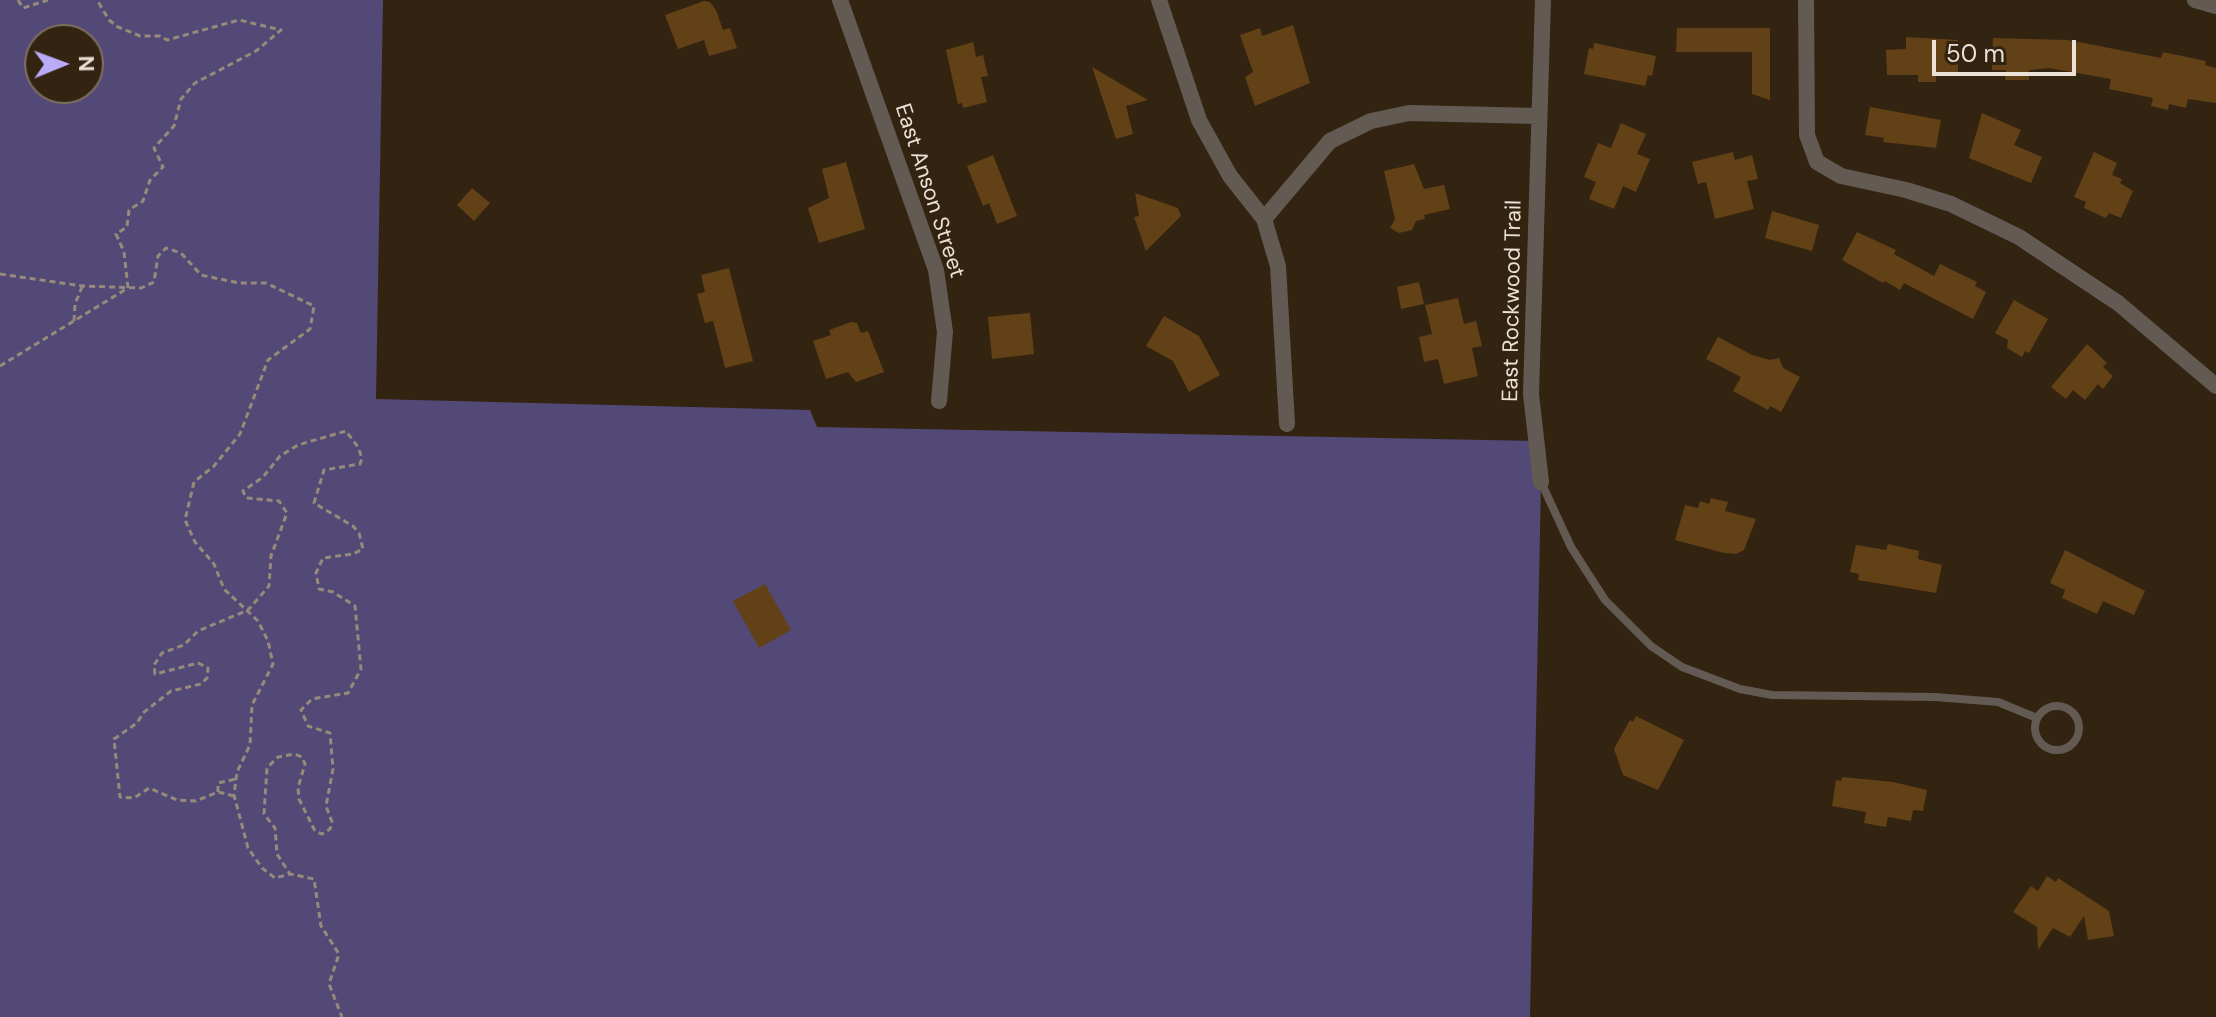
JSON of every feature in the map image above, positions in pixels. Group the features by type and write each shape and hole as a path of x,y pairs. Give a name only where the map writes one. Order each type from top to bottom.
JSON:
{"street":[{"name":"East Anson Street","path":"840,0 936,270 945,332 939,401"},
{"path":"1159,0 1199,120 1230,176 1264,219 1278,266 1287,424"},
{"name":"East Rockwood Trail","path":"1541,482 1531,394 1543,0"},
{"path":"1806,0 1807,135 1817,162 1841,176 1906,190 1951,204 2019,237 2118,303 2216,386"},
{"path":"2195,0 2216,6"},
{"path":"1264,219 1330,141 1371,121 1409,113 1539,116"}],"lane":[{"name":"East Rockwood Trail","path":"1541,482 1571,547 1605,600 1651,646 1682,667 1740,689 1772,695 1935,697 1998,702 2037,718"},
{"path":"2049,707 2066,707 2078,718 2079,735 2073,745 2054,751 2041,745 2034,732 2037,718 2049,707"}],"path":[{"path":"18,0 26,8 48,0"},
{"path":"97,0 109,20 140,36 160,36 171,40 239,20 281,30 256,51 195,83 181,99 174,126 154,148 163,160 163,167 150,180 143,201 129,210 127,227 116,234 124,252 128,288"},
{"path":"0,274 82,286 141,288 154,282 158,256 166,248 181,253 201,275 239,283 266,283 314,306 310,329 268,360 240,434 214,466 194,482 189,492 187,528 214,564 224,589 262,626 273,664 252,705 250,745 236,779 234,796 253,857 275,878 290,874 314,879 321,926 339,954 329,984 343,1010 342,1017"},
{"path":"74,321 75,304 82,286"},
{"path":"0,366 128,288"},
{"path":"234,796 218,792 196,801 169,799 149,788 134,798 120,797 114,739 137,723 143,713 171,691 201,684 207,678 208,668 198,663 155,674 154,665 162,653 184,645 198,631 248,610 269,586 271,556 287,513 279,501 246,498 243,491 263,477 280,456 298,445 346,431 351,434 362,458 360,464 324,470 313,496 317,507 353,526 359,533 363,549 353,554 323,558 316,573 319,589 333,592 355,606 361,669 348,693 312,699 301,710 308,726 330,733 333,769 326,806 332,822 330,829 322,834 315,831 299,799 298,788 305,764 302,757 294,754 278,757 267,768 264,814 275,828 277,854 290,874"},
{"path":"218,792 218,783 236,779"}],"shaded area":[{"path":"0,0 383,0 376,399 810,410 817,427 1537,441 1541,482 1530,1017 0,1017"}],"building":[{"path":"704,1 710,2 716,10 723,30 730,28 737,48 709,56 704,40 678,49 665,15"},
{"path":"1293,25 1310,83 1255,106 1245,77 1253,72 1240,35 1260,28 1262,36"},
{"path":"1677,28 1770,28 1770,100 1752,94 1752,52 1676,52"},
{"path":"1906,37 1958,40 1958,73 1936,73 1936,82 1918,82 1918,75 1887,75 1886,50 1906,49"},
{"path":"1993,38 2068,40 2161,58 2163,52 2206,61 2205,65 2216,68 2216,103 2188,99 2186,108 2169,104 2168,110 2151,106 2153,98 2109,89 2111,79 2049,68 2029,70 2029,80 2005,80 2006,70 1992,70"},
{"path":"973,42 976,57 983,55 988,76 981,77 987,102 963,108 962,103 958,104 946,50"},
{"path":"1594,43 1656,56 1652,76 1648,75 1645,86 1584,74 1589,48 1593,49"},
{"path":"1092,67 1148,100 1126,106 1133,134 1116,139"},
{"path":"1870,107 1941,120 1936,148 1883,142 1884,138 1865,135"},
{"path":"1982,113 2021,130 2014,145 2042,157 2031,183 1969,158"},
{"path":"1621,123 1646,134 1637,154 1650,159 1636,192 1623,186 1614,209 1589,199 1596,182 1584,177 1598,143 1611,148"},
{"path":"1733,152 1735,160 1752,155 1758,179 1747,181 1754,209 1715,219 1706,182 1698,184 1692,162"},
{"path":"2094,152 2117,163 2112,175 2122,179 2120,183 2133,191 2121,218 2109,213 2106,218 2084,208 2086,202 2074,197"},
{"path":"993,155 1017,216 997,224 989,203 983,206 967,166"},
{"path":"846,162 865,229 819,243 808,208 829,198 822,169"},
{"path":"1414,164 1424,189 1444,185 1450,209 1424,215 1425,219 1416,221 1412,230 1399,233 1390,228 1395,219 1384,171"},
{"path":"472,188 490,203 474,221 457,205"},
{"path":"1135,193 1178,208 1181,216 1146,251 1134,217 1139,216"},
{"path":"1772,211 1819,225 1812,251 1765,238"},
{"path":"1857,232 1896,250 1894,254 1934,276 1940,264 1977,282 1975,286 1986,292 1973,319 1904,283 1900,290 1842,260"},
{"path":"729,268 753,361 725,368 713,321 705,323 697,294 705,292 701,275"},
{"path":"1419,282 1424,304 1401,309 1397,287"},
{"path":"1458,298 1464,324 1476,321 1482,346 1472,348 1478,376 1444,384 1438,359 1424,362 1419,337 1432,334 1425,305"},
{"path":"2014,300 2048,319 2029,353 2025,351 2022,357 2007,348 2008,340 1995,333"},
{"path":"1030,313 1034,354 992,359 988,317"},
{"path":"1164,316 1199,336 1220,375 1189,392 1173,361 1146,346"},
{"path":"851,322 857,323 861,333 868,331 884,372 856,382 848,372 826,379 813,341 831,335 829,330"},
{"path":"1718,337 1752,355 1770,360 1779,358 1783,368 1800,377 1781,412 1770,406 1768,410 1733,391 1741,377 1706,359"},
{"path":"2087,344 2107,363 2103,367 2113,376 2103,389 2098,384 2085,400 2073,390 2066,399 2051,387"},
{"path":"1711,498 1728,502 1725,511 1756,519 1744,550 1736,554 1724,553 1675,540 1685,505 1698,508 1700,501 1709,504"},
{"path":"1888,544 1919,551 1918,559 1942,565 1936,593 1858,580 1859,574 1850,572 1856,545 1886,550"},
{"path":"2065,550 2145,591 2134,615 2103,601 2097,614 2062,598 2065,590 2050,583"},
{"path":"765,584 791,630 759,648 733,601"},
{"path":"1636,716 1684,740 1658,790 1623,775 1614,749 1630,720 1633,722"},
{"path":"1842,777 1893,782 1927,790 1923,811 1913,810 1911,821 1888,817 1886,827 1864,823 1866,812 1832,806 1836,780 1841,781"},
{"path":"2047,876 2056,882 2058,878 2109,911 2114,936 2088,940 2084,916 2070,937 2053,928 2038,950 2037,927 2013,912 2031,886 2038,891"}]}
